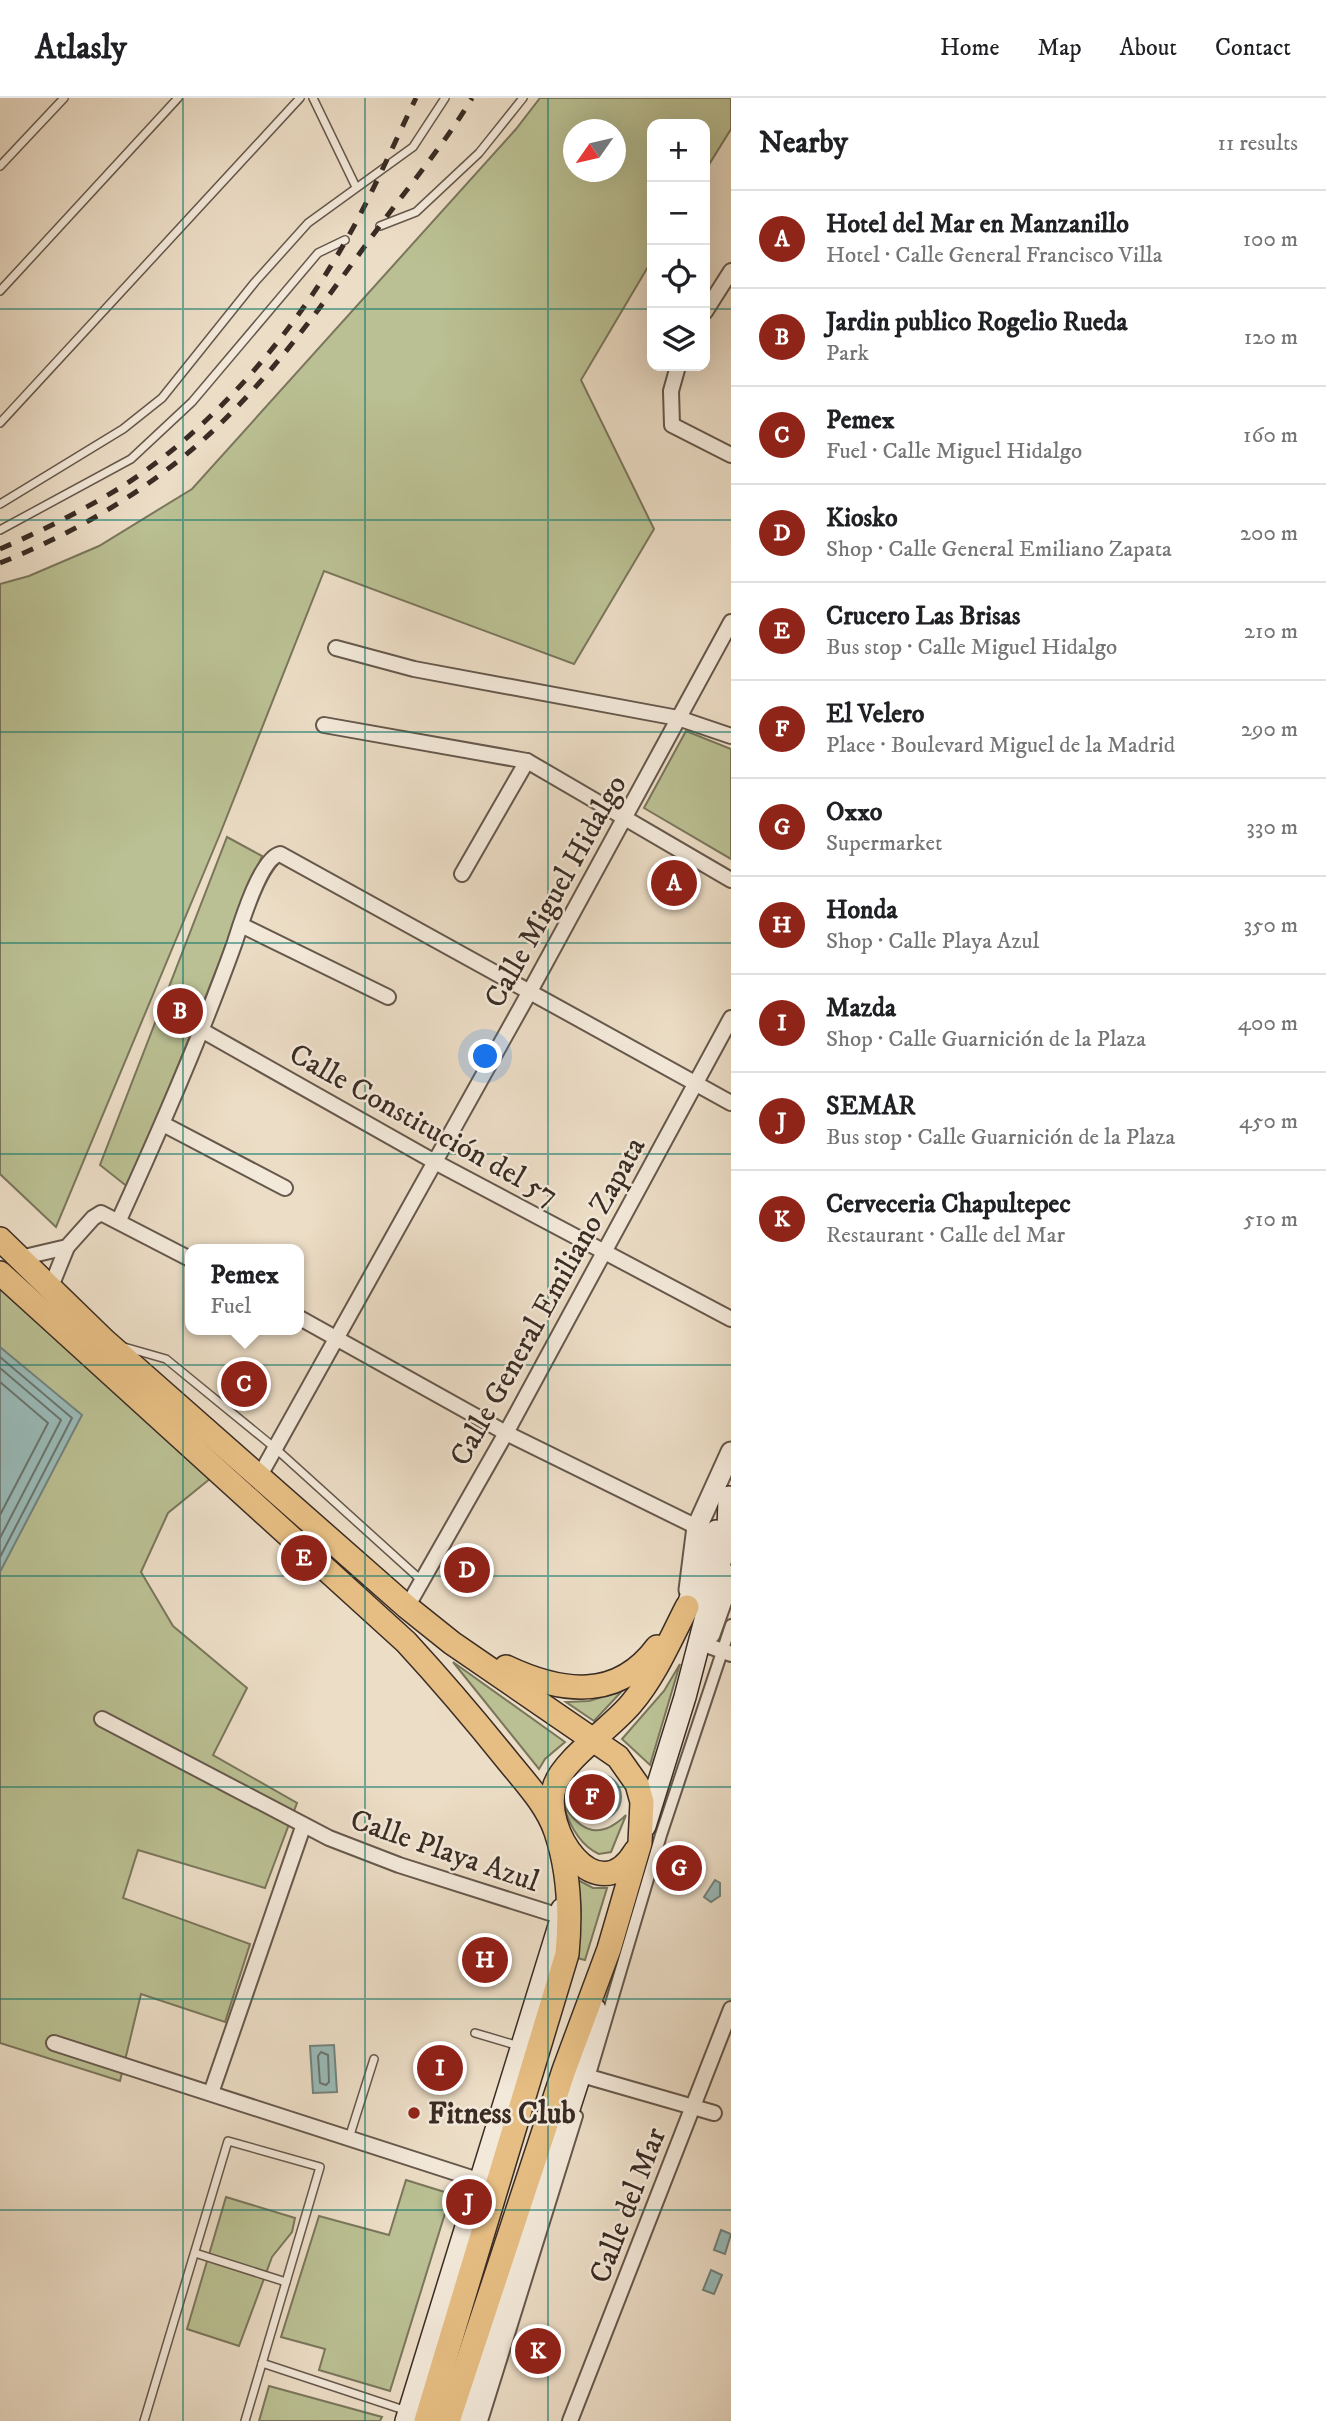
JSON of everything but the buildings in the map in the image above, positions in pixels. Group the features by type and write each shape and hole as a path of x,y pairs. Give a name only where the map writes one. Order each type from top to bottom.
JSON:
{"main road":[{"path":"0,1239 105,1341 407,1607 452,1643 597,1740 628,1769 637,1784 642,1802 640,1843 626,1866 614,1873 597,1873 582,1868 556,1830 540,1800 454,1694 406,1642 0,1273"},
{"path":"427,2418 567,1954 566,1871 556,1830 552,1798 555,1784 568,1764 597,1740 648,1681 687,1607 730,1495"},
{"path":"468,2421 578,2074 609,1948 685,1697 728,1532 730,1495"},
{"path":"452,1643 547,1683 574,1688 595,1687 616,1681 645,1663 687,1607"},
{"path":"427,2418 481,2181 566,1918"},
{"path":"427,2418 578,2074"}],"street":[{"path":"708,308 731,271"},
{"path":"677,371 671,391 672,425 731,455"},
{"name":"Calle Miguel Hidalgo","path":"259,1477 529,993 731,622"},
{"path":"336,648 414,669 678,718 731,736"},
{"path":"324,725 527,761 625,815 731,880"},
{"path":"462,874 527,761"},
{"path":"119,1220 203,1031 267,862 280,854 731,1103"},
{"path":"241,925 388,997"},
{"name":"Calle General Emiliano Zapata","path":"407,1607 506,1433 731,1018"},
{"name":"Calle Constitución del 57","path":"203,1031 435,1162 731,1319"},
{"path":"163,1124 285,1188"},
{"path":"50,1289 67,1247 93,1218 102,1213 185,1256"},
{"path":"20,1258 67,1247"},
{"path":"304,1320 506,1433 696,1527"},
{"path":"687,1607 696,1527 731,1452"},
{"path":"685,1697 720,1650 731,1575"},
{"path":"482,2421 578,2074 661,1835 720,1650 731,1625"},
{"name":"Calle Playa Azul","path":"102,1719 303,1826 399,1865 566,1918"},
{"path":"211,2093 303,1826"},
{"name":"Calle del Mar","path":"570,2421 731,2009"},
{"path":"54,2043 481,2181"},
{"path":"578,2074 714,2113"}],"lane":[{"path":"0,166 64,98"},
{"path":"0,291 178,98"},
{"path":"0,423 300,98"},
{"path":"313,98 356,187"},
{"path":"0,504 123,429 162,398 255,282 308,223 413,147 445,98"},
{"path":"380,226 416,212 479,153 523,98"},
{"path":"0,530 131,459 192,402 318,253 345,240"},
{"path":"105,1341 166,1359 275,1448 421,1580"},
{"path":"475,2033 523,2047"},
{"path":"349,2138 374,2059"},
{"path":"144,2421 228,2141 320,2166 245,2421"},
{"path":"195,2253 286,2282"},
{"path":"262,2363 427,2418"}],"green space":[{"path":"540,98 731,98 731,129 710,163 710,119 647,119 647,268 581,380 654,529 574,664 324,571 220,834 56,1227 0,1174 0,584 29,576 99,546 192,489 516,129"},
{"path":"686,731 731,749 731,859 644,808"},
{"path":"227,837 262,856 129,1188 100,1165"},
{"path":"0,1285 211,1478 168,1513 141,1572 173,1626 247,1688 213,1755 297,1803 265,1888 138,1850 123,1898 250,1944 225,2022 141,1994 120,2081 0,2043"},
{"path":"453,1662 565,1742 545,1759 539,1769"},
{"path":"680,1664 650,1765 622,1739 664,1691"},
{"path":"622,1691 594,1721 566,1702 589,1701"},
{"path":"563,1804 577,1821 592,1830 608,1828 626,1815 611,1852 599,1854 580,1839"},
{"path":"578,1880 593,1888 607,1888 585,1960 577,1958 581,1910"},
{"path":"406,2180 451,2194 390,2391 319,2370 325,2349 281,2337 319,2216 389,2235"},
{"path":"226,2197 295,2218 292,2232 272,2257 239,2346 187,2329"},
{"path":"269,2386 382,2417 380,2421 259,2421"}],"water":[{"path":"0,1347 82,1415 0,1572"},
{"path":"598,1774 614,1781 621,1797 614,1813 598,1820 582,1813 575,1797 582,1781"},
{"path":"715,1880 720,1883 720,1896 711,1902 704,1897"},
{"path":"334,2045 337,2092 313,2093 310,2046"},
{"path":"721,2230 731,2234 725,2254 714,2250"},
{"path":"711,2270 722,2275 714,2294 703,2290"}],"railway":[{"path":"0,549 60,521 118,489 157,462 229,397 293,322 321,281 368,199 416,98"},
{"path":"0,563 64,534 125,499 209,435 272,368 308,323 438,149 472,98"}],"place":[{"name":"Hotel del Mar en Manzanillo","path":"674,883"},
{"name":"Jardin publico Rogelio Rueda","path":"180,1011"},
{"name":"Pemex","path":"244,1384"},
{"name":"Crucero Las Brisas","path":"304,1558"},
{"name":"Kiosko","path":"467,1570"},
{"name":"El Velero","path":"592,1797"},
{"name":"Oxxo","path":"679,1868"},
{"name":"Honda","path":"485,1960"},
{"name":"Mazda","path":"440,2068"},
{"name":"Fitness Club","path":"414,2113"},
{"name":"SEMAR","path":"469,2202"},
{"name":"Cerveceria Chapultepec","path":"538,2351"}]}
